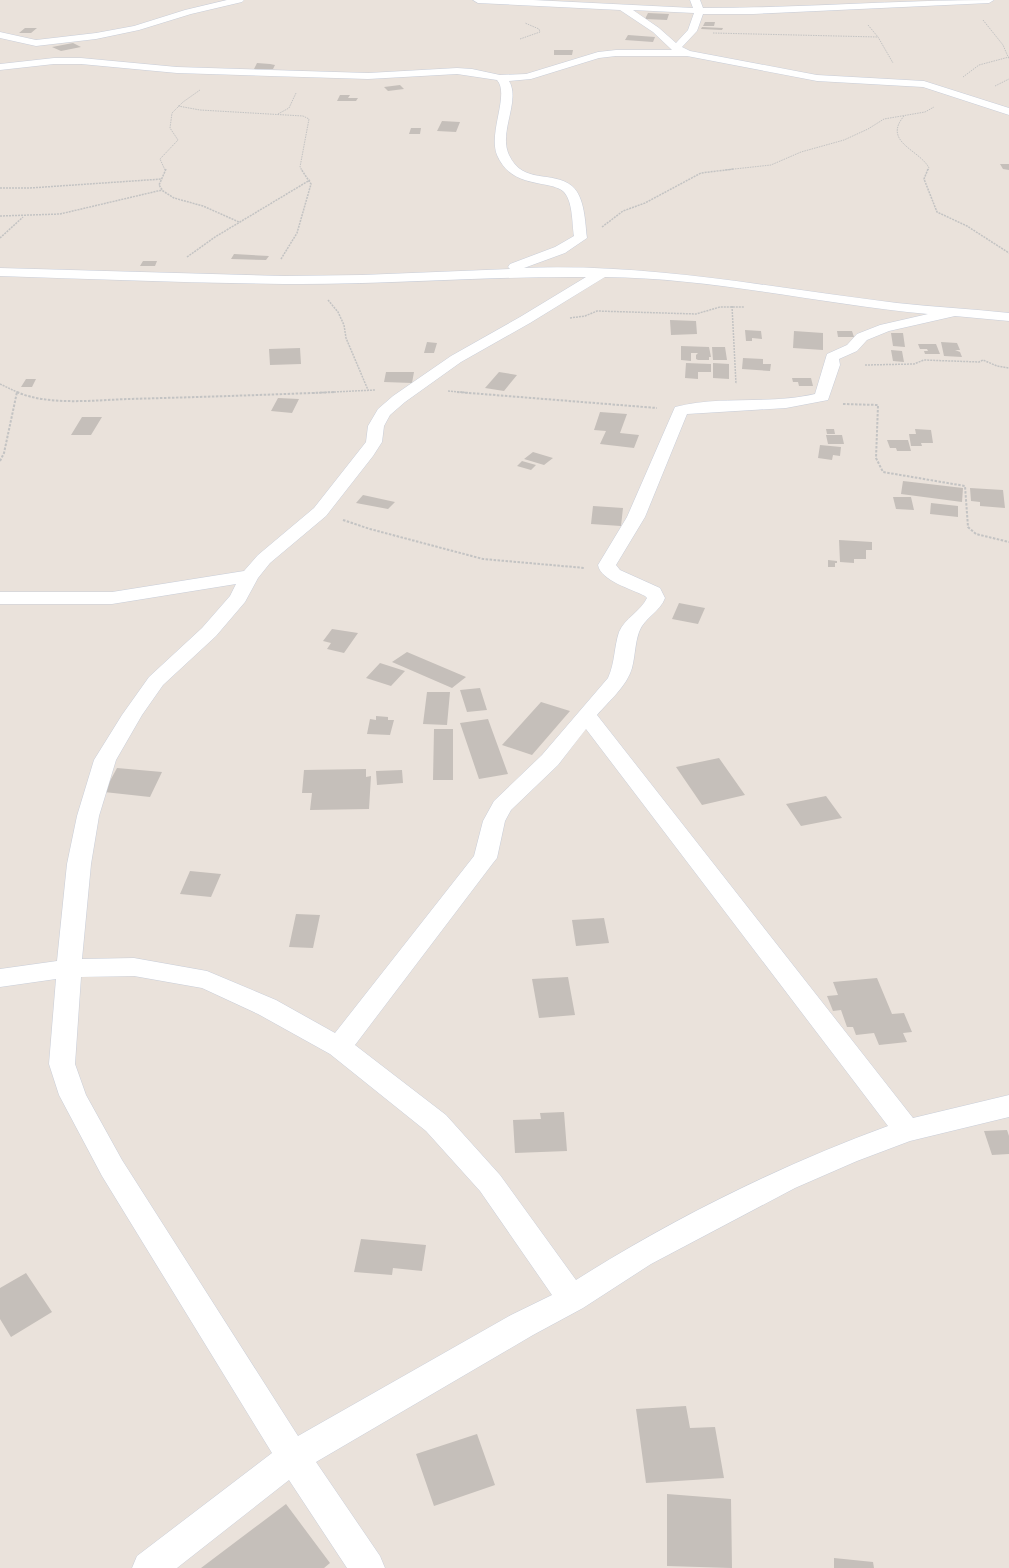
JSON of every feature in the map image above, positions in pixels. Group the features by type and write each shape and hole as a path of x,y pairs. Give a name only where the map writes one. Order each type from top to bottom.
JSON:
{"street":[{"path":"0,35 36,43 96,36 136,28 188,12 239,0"},
{"path":"478,0 699,11 752,11 989,0"},
{"path":"676,48 692,31 699,11 695,0"},
{"path":"621,6 642,19 676,48 687,53"},
{"path":"0,67 54,61 81,61 177,70 304,74 382,76 457,71 472,72 500,78 527,77 598,55 616,53 687,53 817,78 924,84 956,93 1009,112"},
{"path":"500,78 505,83 507,96 499,140 503,155 511,166 520,174 534,179 558,184 568,189 575,201 581,238 560,250 500,273"},
{"path":"0,272 316,280 500,273 603,272 680,277 873,304 1009,317"},
{"path":"368,1568 293,1457 112,1168 73,1095 62,1064 79,864 88,816 105,760 132,715 156,681 209,632 238,598 250,576 264,559 320,512 365,456 374,442 376,426 384,412 399,399 456,359 525,320 603,272"},
{"path":"339,1047 485,858 494,821 502,806 550,760 604,694 618,680 622,669 629,632 634,623 654,603 656,598 653,592 608,570 607,564 636,517 681,410 696,407 777,405 806,402 822,397 832,365 832,357 852,348 862,337 885,328 956,312"},
{"path":"0,598 112,598 250,576"},
{"path":"587,716 760,938 811,1008 862,1071 907,1131"},
{"path":"0,978 69,968 134,966 207,980 267,1007 339,1047 436,1122 490,1183 572,1299"},
{"path":"148,1568 293,1457 522,1325 572,1299 640,1255 785,1180 847,1153 907,1131 1009,1106"}],"path":[{"path":"851,6 859,13 878,37 903,83"},
{"path":"581,238 602,227 624,211 645,203 702,173 771,165 801,152 844,140 868,129 884,119 925,112 956,93 964,75 971,70 990,61 1009,57 1003,45 982,18"},
{"path":"692,31 763,35 878,37"},
{"path":"177,70 203,87 199,92 178,106 172,113 170,128 178,140 160,159 166,169 159,185 162,190 179,200 209,208 215,213 239,222"},
{"path":"277,115 290,106 304,74"},
{"path":"178,106 200,110 303,116 309,119 300,167 301,172 310,180 312,184 302,218 291,246 266,279"},
{"path":"904,116 899,122 897,131 904,146 915,152 930,168 924,179 937,212 967,226 1009,253"},
{"path":"0,188 30,188 162,179"},
{"path":"154,277 239,222 310,180"},
{"path":"0,216 60,214 162,190"},
{"path":"0,238 23,216"},
{"path":"316,280 338,312 344,325 346,338 368,390"},
{"path":"732,306 734,384 752,386 757,391 768,395 777,405"},
{"path":"525,320 580,317 602,311 696,314 720,307 747,307"},
{"path":"832,365 914,364 924,360 979,362 983,360 997,366 1009,368"},
{"path":"0,384 16,392 44,399 76,400 218,397 416,388 681,410"},
{"path":"0,461 4,453 16,392"},
{"path":"839,404 878,404 876,458 883,472 963,484 965,486 968,527 976,534 1009,542"},
{"path":"320,512 370,529 483,558 608,570"}],"building":[{"path":"648,13 669,14 667,20 645,19"},
{"path":"705,22 715,22 714,26 703,26"},
{"path":"702,27 723,28 722,30 701,29"},
{"path":"25,28 37,28 31,33 19,33"},
{"path":"628,35 655,37 653,42 625,40"},
{"path":"73,43 81,47 61,51 52,47"},
{"path":"554,50 573,50 572,55 554,55"},
{"path":"257,63 275,65 273,69 254,69"},
{"path":"400,85 404,89 388,91 384,87"},
{"path":"340,95 350,95 348,98 358,98 356,101 337,101"},
{"path":"442,121 460,122 456,132 437,131"},
{"path":"411,128 421,128 420,134 409,134"},
{"path":"1000,164 1009,164 1009,170 1003,169"},
{"path":"234,254 269,256 266,260 231,259"},
{"path":"143,261 157,261 155,266 140,266"},
{"path":"670,320 696,321 697,334 671,335"},
{"path":"745,330 761,331 762,339 752,338 752,341 746,341"},
{"path":"794,331 823,333 823,350 793,348"},
{"path":"837,331 852,331 854,337 838,337"},
{"path":"891,333 903,333 905,347 893,346"},
{"path":"427,342 437,343 434,353 424,353"},
{"path":"941,342 957,343 960,350 955,350 960,352 962,357 944,356"},
{"path":"918,344 936,344 940,354 925,354 924,351 928,351 927,349 920,349"},
{"path":"681,346 709,347 711,357 709,357 709,360 698,360 696,359 696,355 698,353 691,353 691,361 681,360"},
{"path":"712,347 725,347 727,360 713,360"},
{"path":"300,348 301,364 270,365 269,349"},
{"path":"891,350 902,351 904,362 893,361"},
{"path":"743,358 763,359 763,364 771,364 770,371 742,369"},
{"path":"686,363 711,364 711,372 698,372 698,379 685,378"},
{"path":"713,363 729,364 729,379 713,378"},
{"path":"386,372 414,372 412,383 384,382"},
{"path":"499,372 517,375 504,391 485,388"},
{"path":"792,378 811,378 813,386 799,386 798,382 793,382"},
{"path":"26,379 36,379 32,387 21,387"},
{"path":"278,398 299,399 292,413 271,411"},
{"path":"600,412 627,414 620,433 639,435 634,448 600,444 606,431 594,430"},
{"path":"82,417 102,417 91,435 71,435"},
{"path":"826,429 834,429 835,434 827,434"},
{"path":"915,429 931,430 933,443 921,443 922,446 911,446 909,434 916,434"},
{"path":"826,435 842,435 844,444 828,444"},
{"path":"887,440 908,440 911,451 897,451 896,448 890,448"},
{"path":"820,445 841,447 840,456 833,455 832,460 818,458"},
{"path":"533,452 553,458 544,465 524,459"},
{"path":"522,461 536,465 531,470 517,466"},
{"path":"903,481 963,488 962,502 901,494"},
{"path":"970,488 1003,490 1005,508 980,506 980,502 971,501"},
{"path":"363,495 395,502 388,509 356,503"},
{"path":"893,497 911,497 914,510 896,509"},
{"path":"931,503 958,506 958,517 930,514"},
{"path":"593,506 623,508 621,526 591,524"},
{"path":"839,540 872,542 872,550 866,550 866,559 854,559 854,563 840,562"},
{"path":"828,560 837,561 837,563 835,563 835,567 828,567"},
{"path":"679,603 705,608 698,624 672,619"},
{"path":"332,629 358,633 344,653 327,649 331,643 323,641"},
{"path":"407,652 466,677 452,688 392,662"},
{"path":"380,663 405,671 391,686 366,678"},
{"path":"480,688 487,710 467,712 460,690"},
{"path":"427,692 450,692 447,725 423,724"},
{"path":"541,702 570,711 532,755 502,745"},
{"path":"376,716 388,717 388,720 394,720 390,735 367,734 370,719 376,720"},
{"path":"488,719 508,774 479,779 460,723"},
{"path":"434,729 453,729 453,780 433,780"},
{"path":"719,758 745,795 702,805 676,767"},
{"path":"117,768 162,772 150,797 104,792"},
{"path":"366,769 366,777 371,776 369,809 310,810 312,793 302,793 304,770"},
{"path":"402,770 403,783 377,785 376,771"},
{"path":"826,796 842,818 801,826 786,804"},
{"path":"190,871 221,874 211,897 180,894"},
{"path":"296,914 320,915 313,948 289,947"},
{"path":"604,918 609,943 576,946 572,920"},
{"path":"568,977 575,1015 539,1018 532,979"},
{"path":"877,978 892,1014 904,1013 912,1032 903,1033 907,1042 879,1045 874,1033 856,1035 853,1027 847,1027 841,1010 833,1011 827,996 838,995 833,982"},
{"path":"564,1112 567,1151 515,1153 513,1120 541,1119 540,1113"},
{"path":"1007,1130 1009,1136 1009,1154 992,1155 984,1131"},
{"path":"361,1239 426,1245 422,1271 393,1268 392,1275 354,1272"},
{"path":"26,1273 52,1312 11,1337 0,1319 0,1288"},
{"path":"686,1406 690,1428 715,1427 724,1478 646,1483 636,1409"},
{"path":"477,1434 495,1485 434,1506 416,1454"},
{"path":"667,1494 731,1499 732,1568 667,1566"},
{"path":"286,1504 330,1563 324,1568 201,1568"},
{"path":"834,1558 873,1562 874,1568 834,1568"}]}
